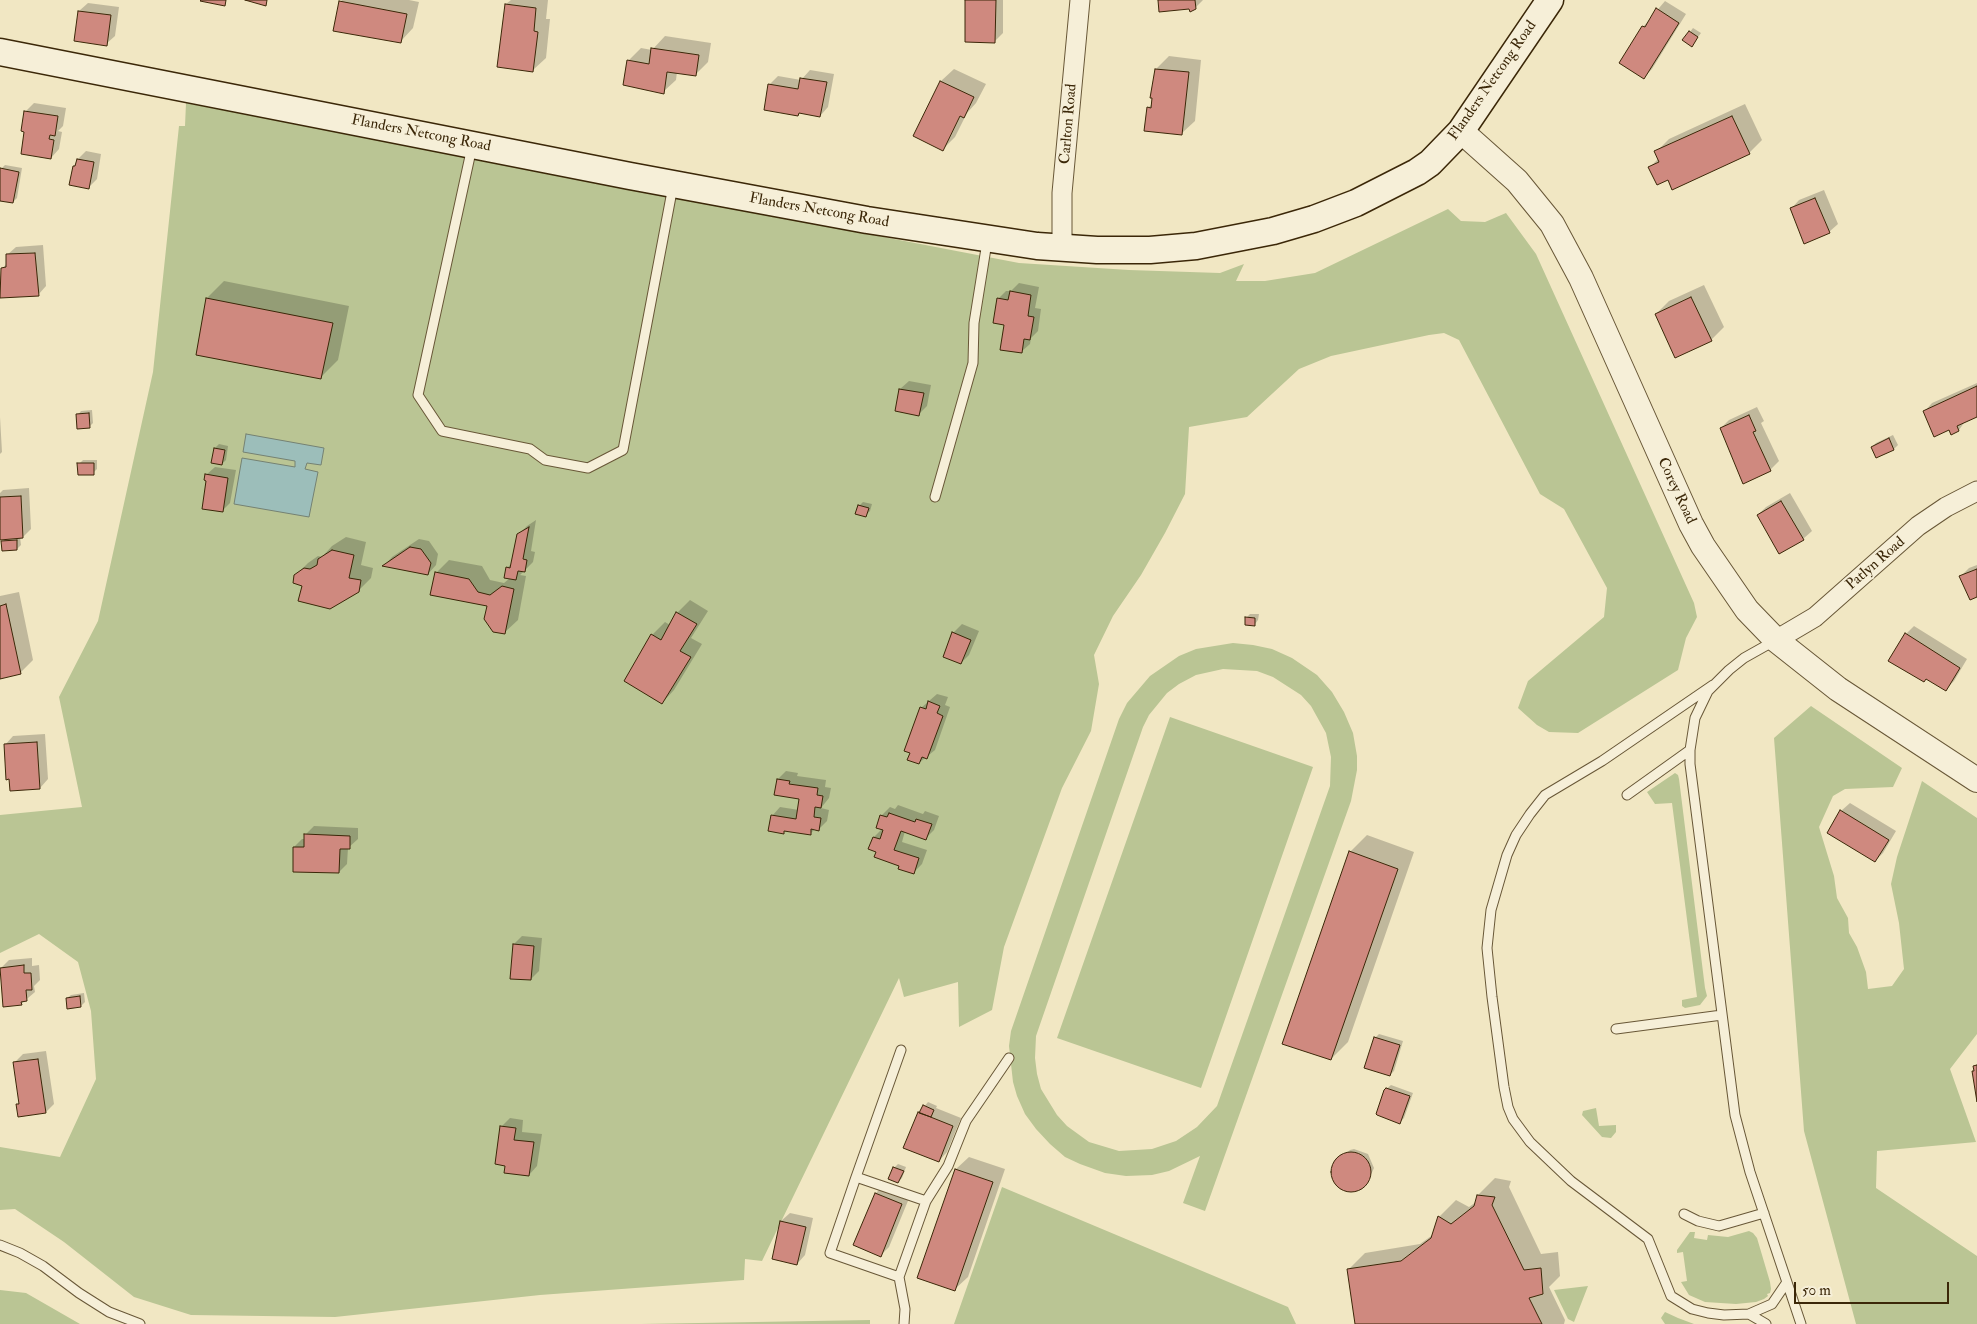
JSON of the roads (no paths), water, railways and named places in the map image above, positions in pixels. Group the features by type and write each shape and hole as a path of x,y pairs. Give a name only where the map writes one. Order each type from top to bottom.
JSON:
{"main road":[{"name":"Flanders Netcong Road","path":"0,52 674,184 858,218 988,239 1062,248 1096,250 1173,249 1224,242 1280,229 1356,203 1410,176 1430,163 1460,131 1550,0"}],"street":[{"name":"Carlton Road","path":"1062,248 1062,193 1080,0"},
{"name":"Corey Road","path":"1460,131 1517,181 1552,224 1581,278 1691,524 1747,610 1776,640 1838,689 1977,780"},
{"name":"Patlyn Road","path":"1776,640 1815,617 1918,526 1946,507 1977,491"}],"lane":[{"path":"472,144 418,395 442,431 530,449 545,460 588,468 622,450 674,184"},
{"path":"935,497 973,363 974,323 988,239"},
{"path":"1776,640 1744,658 1713,685 1704,698 1695,718 1690,750 1691,772 1735,1115 1750,1172 1801,1324"},
{"path":"1713,685 1602,761 1545,795 1530,814 1516,835 1507,855 1491,910 1487,948 1492,997 1504,1087 1513,1119 1521,1131 1570,1182 1648,1239 1671,1296 1692,1310 1724,1315 1749,1314 1772,1304 1787,1282"},
{"path":"1627,795 1690,750"},
{"path":"1616,1028 1722,1015"},
{"path":"899,1277 830,1254 901,1050"},
{"path":"904,1324 905,1309 899,1277 926,1201 948,1166 966,1121 1010,1058"},
{"path":"856,1177 926,1201"},
{"path":"1684,1214 1698,1221 1719,1226 1764,1213"},
{"path":"0,1245 20,1253 43,1266 102,1308 140,1324"},
{"path":"1749,1314 1766,1324"}],"water":[{"path":"246,434 324,448 321,465 307,463 305,469 318,472 309,517 234,504 242,458 295,467 295,461 243,452"}]}
